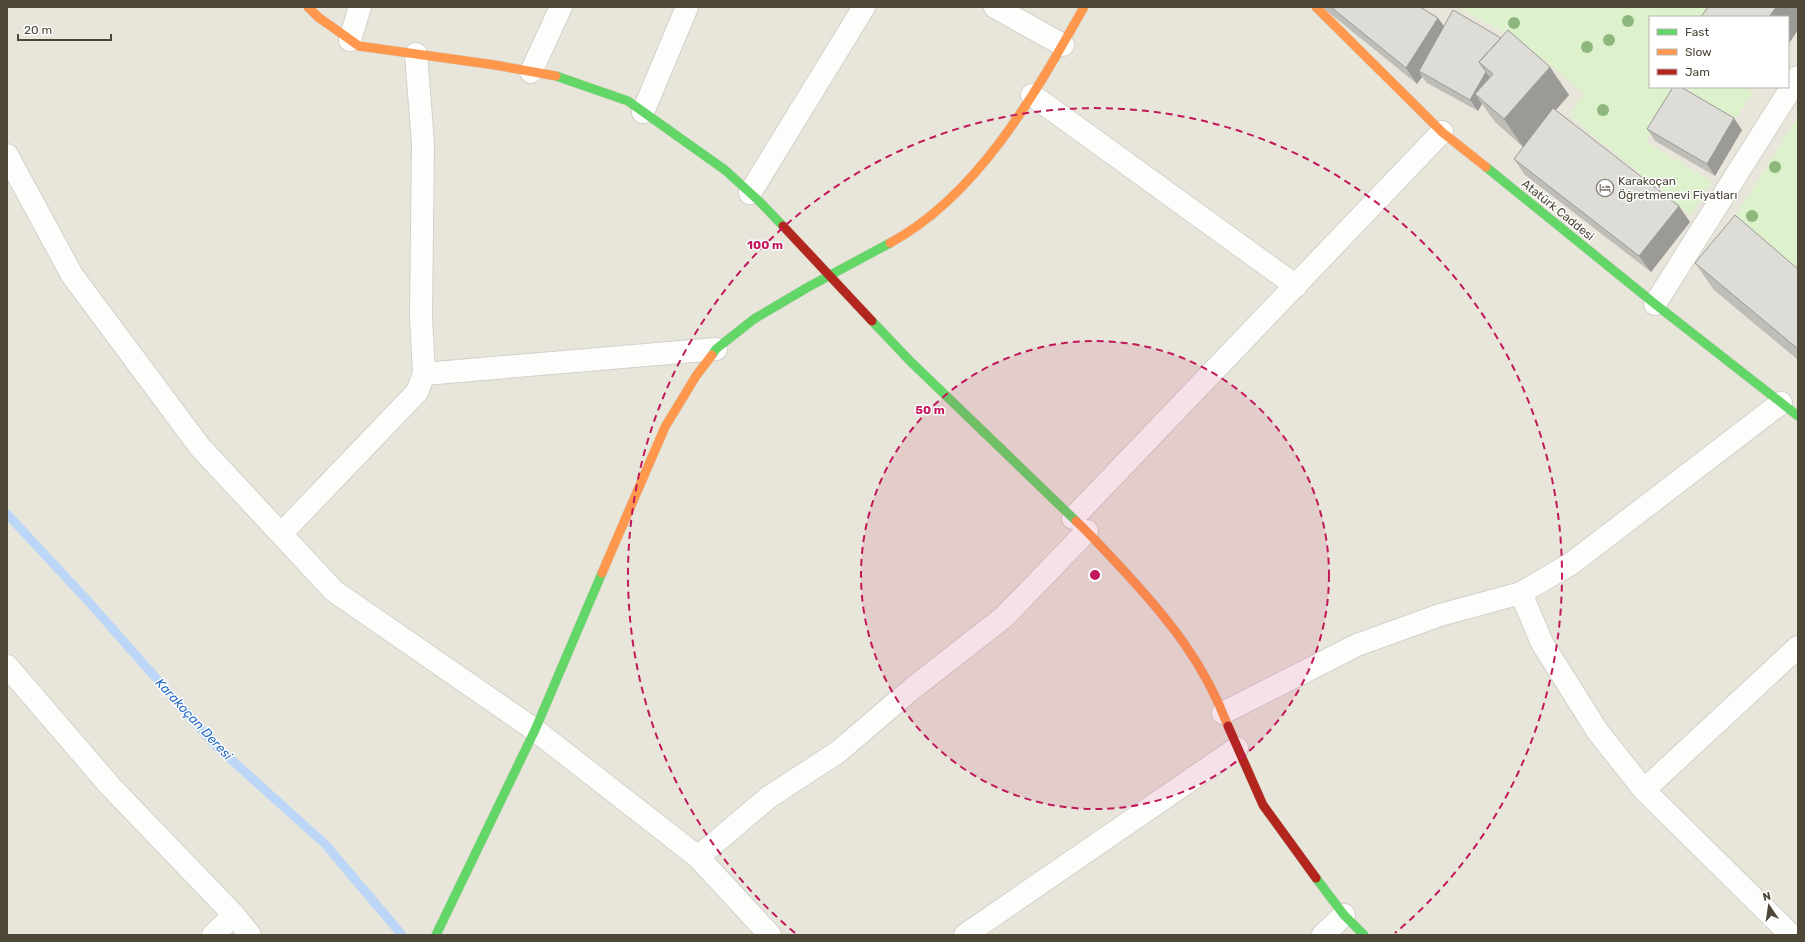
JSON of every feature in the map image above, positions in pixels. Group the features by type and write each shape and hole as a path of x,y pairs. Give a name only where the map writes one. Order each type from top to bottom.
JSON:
{"street":[{"path":"308,7 318,17 359,46 560,77 628,101 725,170 750,193 910,361 1080,525 1158,609 1186,645 1217,697 1236,748 1263,805 1344,915 1364,935"},
{"path":"350,40 360,7"},
{"path":"531,72 561,7"},
{"path":"643,112 687,7"},
{"path":"750,193 864,7"},
{"path":"995,7 1063,45"},
{"path":"436,935 535,730 665,427 696,376 716,349 754,319 905,235 950,200 1003,139 1044,79 1084,7"},
{"name":"Atatürk Caddesi","path":"1316,7 1442,132 1655,304 1798,416"},
{"path":"281,534 417,392 424,374 421,316 423,143 416,54"},
{"path":"1655,304 1798,77"},
{"path":"1032,95 1296,286"},
{"path":"698,857 769,797 838,752 913,688 1004,617 1080,525 1296,286 1442,132"},
{"path":"7,155 72,275 200,447 334,591 535,730 698,857 770,935"},
{"path":"424,374 716,349"},
{"path":"1223,713 1357,645 1440,615 1521,594 1572,562 1781,403"},
{"path":"1521,594 1546,650 1598,732 1644,790 1791,935"},
{"path":"1644,790 1798,647"},
{"path":"7,666 111,788 234,914 250,935"},
{"path":"965,935 1236,748"},
{"path":"213,935 234,914"},
{"path":"1323,935 1344,915"}],"shaded area":[{"path":"7,7 1798,7 1798,935 7,935"}],"green space":[{"path":"1457,7 1737,7 1731,16 1649,16 1649,88 1678,88 1646,142 1712,182 1691,215 1570,116 1584,93 1521,41"},
{"path":"1685,88 1747,88 1753,92 1735,120"},
{"path":"1798,117 1798,268 1734,218"}],"building":[{"path":"1331,7 1420,7 1438,18 1406,68"},
{"path":"1708,7 1776,7 1770,16 1702,16"},
{"path":"1453,10 1501,38 1479,62 1486,72 1470,100 1419,71"},
{"path":"1508,30 1550,67 1504,119 1475,94 1493,74 1479,62"},
{"path":"1672,88 1683,88 1734,118 1707,164 1647,129"},
{"path":"1553,108 1679,206 1639,256 1514,159"},
{"path":"1735,215 1798,269 1798,349 1695,263"}],"waterway":[{"name":"Karakoçan Deresi","path":"7,514 88,601 215,745 325,844 402,935"}],"traffic: fast":[{"path":"556,76 628,101 725,170 759,201 783,226"},
{"path":"1486,167 1655,304 1798,416"},
{"path":"712,355 716,349 754,319 810,286 890,243"},
{"path":"872,321 910,361 1076,521"},
{"path":"436,935 535,730 602,573"},
{"path":"1316,878 1344,915 1364,935"}],"traffic: slow":[{"path":"308,7 318,17 359,46 495,65 556,76"},
{"path":"890,243 922,223 951,198 978,170 1025,106 1084,7"},
{"path":"1316,7 1442,132 1486,167"},
{"path":"602,573 665,427 696,376 712,355"},
{"path":"1076,521 1125,572 1171,626 1197,663 1208,682 1219,703 1228,726"}],"traffic: jam":[{"path":"783,226 872,321"},
{"path":"1228,726 1263,805 1316,878"}],"place":[{"name":"Karakoçan Öğretmenevi Fiyatları","path":"1605,188"}]}
